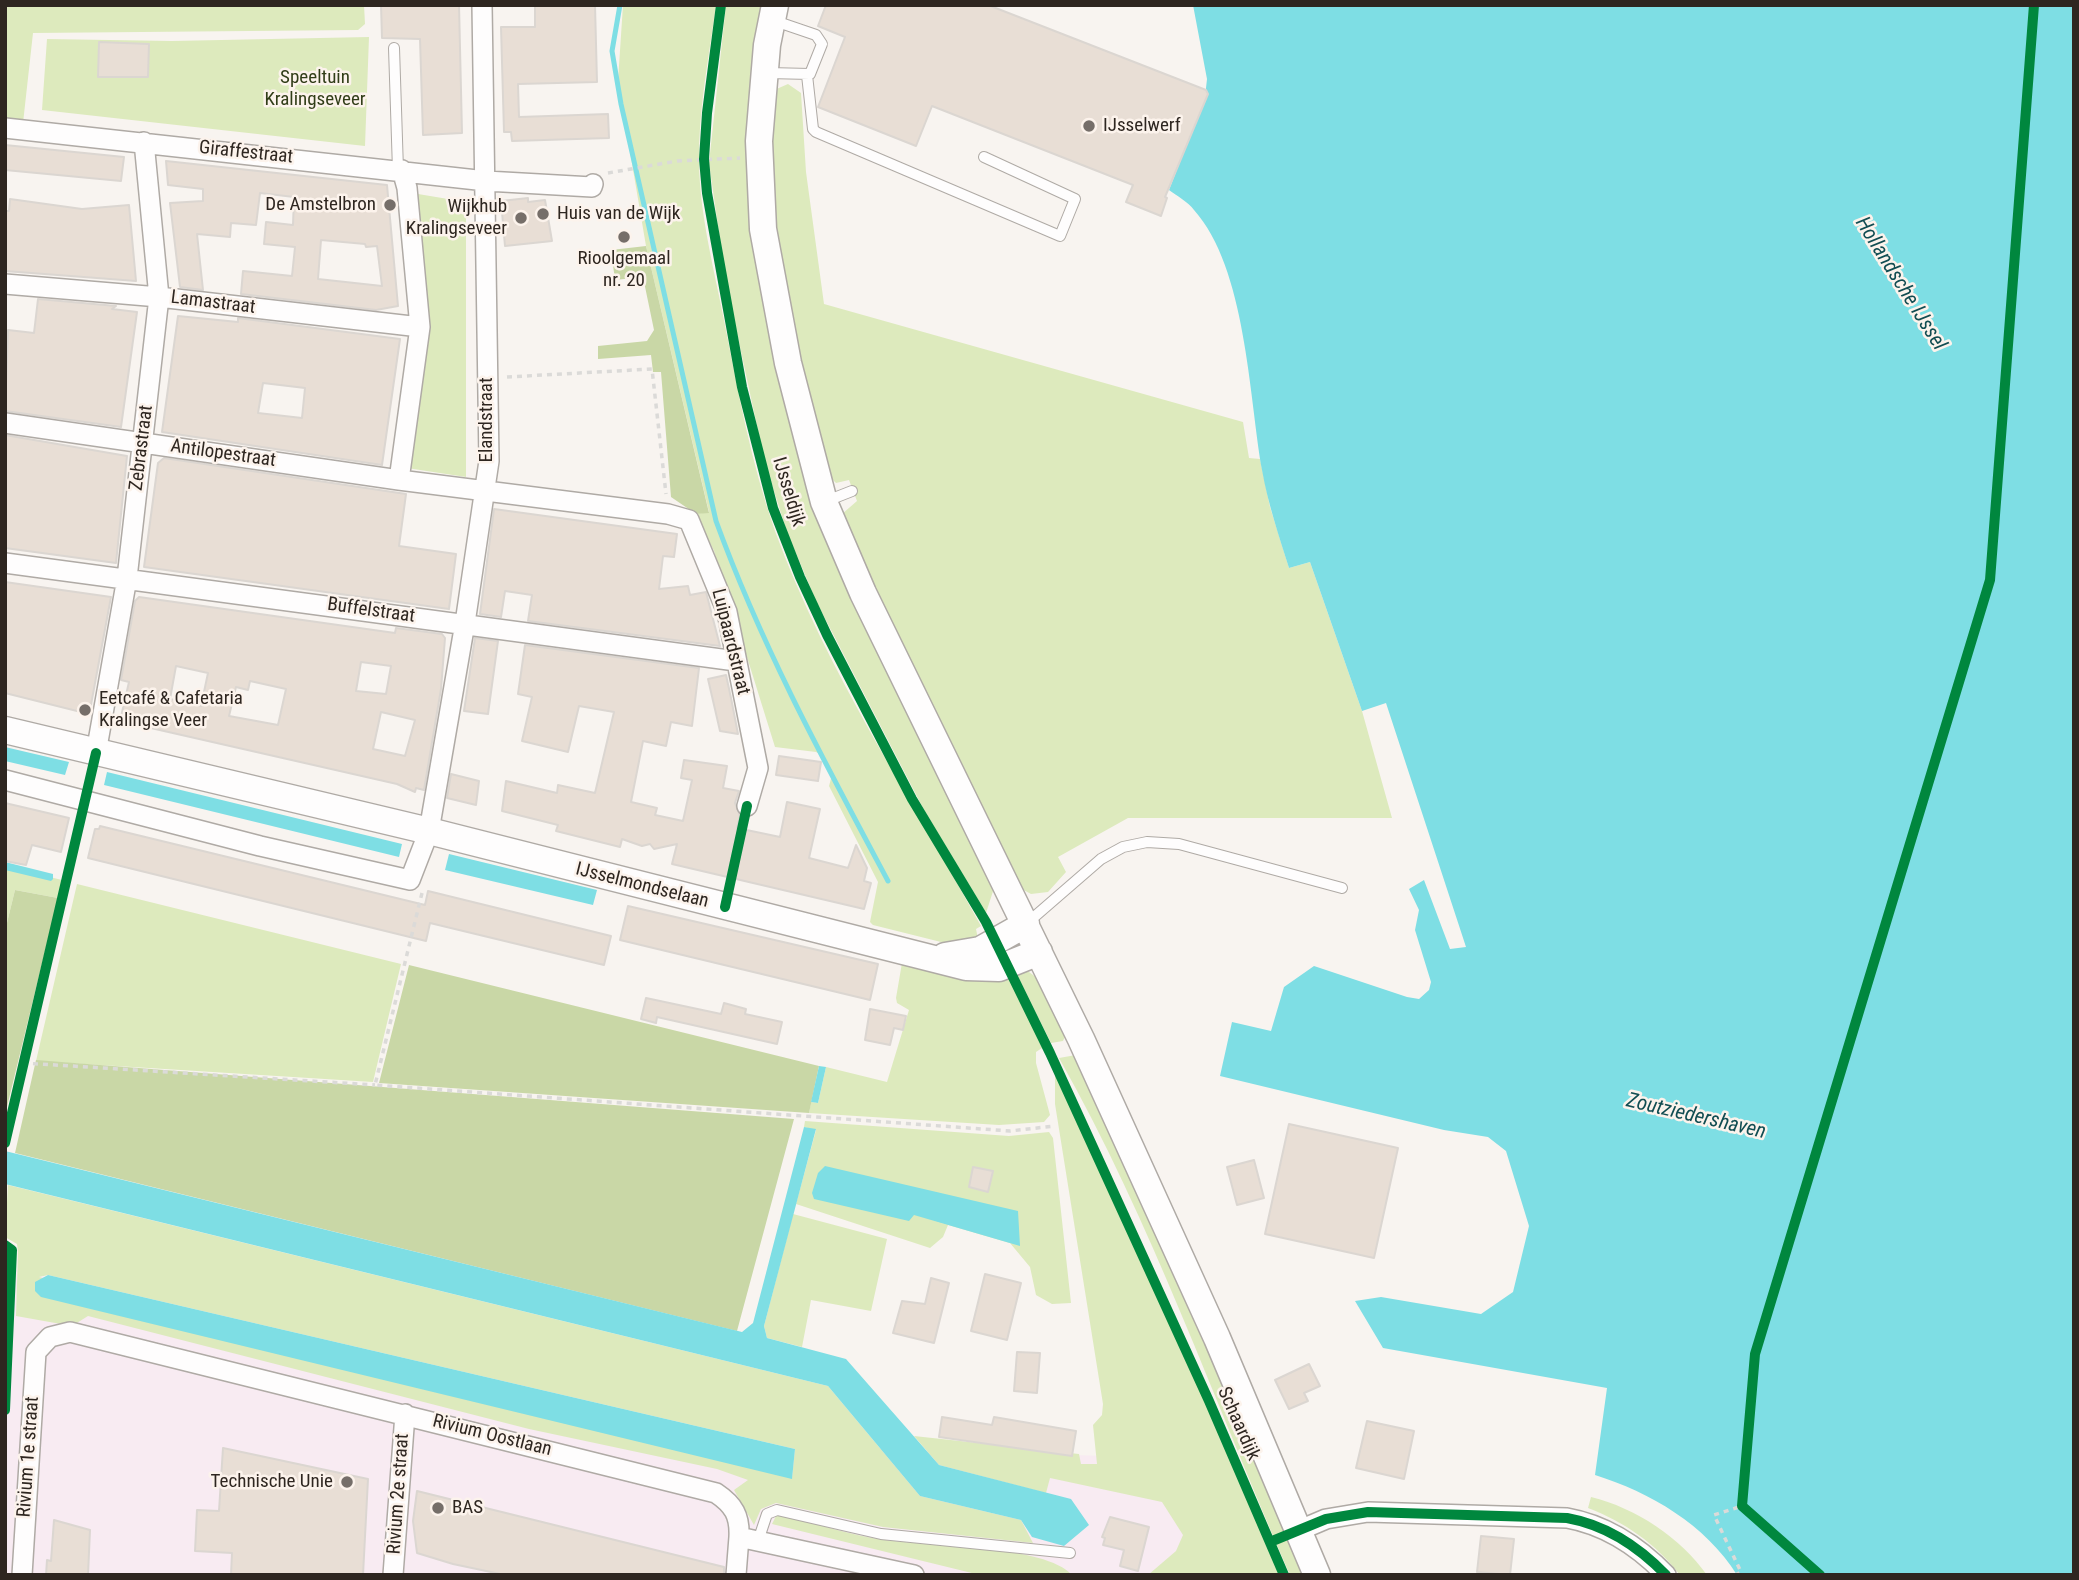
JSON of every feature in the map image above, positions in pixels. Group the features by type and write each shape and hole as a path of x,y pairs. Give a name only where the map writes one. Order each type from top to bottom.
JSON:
{"street":[{"name":"Elandstraat","path":"429,831 465,623 489,461 482,5"},
{"name":"IJsseldijk","path":"774,13 764,72 759,141 763,229 788,363 824,502 863,593 1026,924"},
{"name":"Giraffestraat","path":"5,128 486,181 592,187 593,184"},
{"name":"Zebrastraat","path":"96,753 127,578 159,297 144,142"},
{"path":"399,170 407,188 420,327 399,480"},
{"name":"Lamastraat","path":"5,284 159,297 420,327"},
{"name":"Antilopestraat","path":"5,423 399,480 484,489"},
{"name":"Luipaardstraat","path":"484,489 668,514 689,520 727,612 758,768 747,806"},
{"name":"Buffelstraat","path":"5,563 736,661"},
{"name":"IJsselmondselaan","path":"5,730 429,831 937,957 967,967 990,969 1007,965 1039,951"},
{"path":"5,780 260,846 410,880 429,831"},
{"name":"Schaardijk","path":"1026,924 1211,1325 1317,1575"},
{"name":"IJsselmondselaan","path":"937,957 980,950 1026,924"},
{"name":"Rivium Oostlaan","path":"43,1342 55,1334 70,1332 716,1493 730,1503 748,1539 736,1575"},
{"name":"Rivium 1e straat","path":"22,1575 35,1359 43,1342"},
{"name":"Rivium 2e straat","path":"393,1575 405,1414"},
{"path":"1300,1530 1326,1519 1368,1512 1567,1518 1594,1524 1620,1537 1638,1548 1666,1575"},
{"path":"748,1539 914,1575"}],"lane":[{"path":"764,72 807,75 814,68 822,44 819,38 809,31 774,13"},
{"path":"394,48 399,170"},
{"path":"807,75 813,129 816,132 1060,236 1074,199 984,157"},
{"path":"824,502 852,491"},
{"path":"1026,924 1101,859 1123,847 1147,842 1179,844 1342,888"},
{"path":"748,1539 767,1514 777,1510 881,1534 1070,1553"}],"path":[{"path":"625,172 705,159 750,157"},
{"path":"487,378 652,369 668,514"},
{"path":"375,1085 424,886"},
{"path":"26,1050 21,1069 375,1085 1010,1131 1055,1126"},
{"path":"1735,1575 1741,1572 1714,1515 1742,1506"}],"shaded area":[{"path":"5,1267 727,1444 1168,1458 1214,1575 5,1575"}],"green space":[{"path":"5,5 364,5 365,24 358,30 33,33 23,123 5,121"},
{"path":"623,5 716,5 700,124 700,183 712,262 759,479 775,531 819,634 870,732 981,926 976,929 978,939 945,943 873,925 870,922 878,882 829,786 832,775 824,756 816,752 775,747 714,551 696,514 709,512 646,246 618,81"},
{"path":"726,5 763,5 757,50 796,438 995,885 986,913 923,808 817,603 787,532 765,463 726,282 709,163"},
{"name":"Speeltuin Kralingseveer","path":"369,37 365,146 42,110 47,39 172,41"},
{"path":"788,84 801,93 806,172 824,304 1243,422 1249,458 1260,459 1270,507 1289,568 1310,562 1362,711 1392,818 1128,818 1058,857 1066,872 1048,892 1031,894 1020,888 917,684 842,514 857,501 849,480 836,483 828,475 780,273 770,169 772,91"},
{"path":"412,193 466,202 466,477 407,468"},
{"path":"646,246 709,513 696,514 671,497 661,372 653,372 651,355 598,359 598,346 647,341 654,330 643,277 615,280 611,250"},
{"path":"5,866 62,880 58,898 15,890 5,931"},
{"path":"77,884 401,964 373,1082 36,1061"},
{"path":"15,890 58,898 5,1115 5,931"},
{"path":"903,957 1009,973 1042,1048 1036,1052 1036,1063 1050,1115 1044,1122 999,1125 809,1113 811,1102 818,1103 826,1067 887,1082 909,1010 897,1003 896,998"},
{"path":"409,965 819,1066 809,1113 379,1083"},
{"path":"1015,971 1029,972 1037,978 1067,1032 1063,1041 1051,1043"},
{"path":"1076,1055 1130,1166 1307,1575 1290,1575 1153,1248 1093,1120 1059,1058"},
{"path":"36,1060 794,1119 737,1331 15,1153"},
{"path":"1055,1071 1206,1402 1279,1575 1148,1575 1176,1551 1183,1535 1162,1502 1050,1478 1046,1493 939,1465 914,1436 1079,1454 1081,1464 1097,1464 1093,1425 1102,1415 1103,1404 1055,1104"},
{"path":"805,1121 1009,1136 1049,1132 1053,1138 1071,1303 1052,1304 1036,1295 1030,1267 1010,1243 914,1215 948,1225 943,1237 930,1248 796,1204 816,1130 804,1127"},
{"path":"8,1185 828,1386 920,1496 1021,1520 1033,1543 883,1527 776,1503 761,1509 754,1525 734,1490 748,1480 717,1469 529,1429 88,1316 72,1326 16,1316 17,1244 5,1237","holes":["48,1275 795,1449 792,1478 39,1277"]},
{"path":"793,1214 887,1239 871,1311 811,1300 802,1347 767,1338 764,1326"},
{"path":"1591,1497 1624,1509 1656,1526 1684,1549 1707,1575 1680,1575 1639,1535 1588,1508"},
{"path":"786,1515 847,1533 885,1540 1012,1552 1058,1565 1072,1575 980,1575 772,1524 776,1516"}],"water":[{"path":"1193,5 2074,5 2074,1575 1737,1575 1709,1541 1675,1513 1636,1491 1595,1475 1607,1388 1383,1348 1355,1301 1381,1297 1481,1314 1513,1292 1529,1226 1506,1151 1488,1137 1444,1130 1220,1076 1232,1022 1271,1031 1284,987 1314,966 1407,997 1419,999 1429,990 1431,982 1415,930 1419,910 1409,889 1424,880 1450,949 1466,947 1386,703 1362,711 1310,562 1289,568 1264,483 1243,334 1225,265 1211,235 1194,210 1169,190 1205,97 1207,79"},
{"path":"5,747 69,762 65,775 5,761"},
{"path":"107,772 402,844 399,857 104,785"},
{"path":"449,854 597,890 593,905 445,870"},
{"path":"5,862 53,874 53,879 51,881 5,870"},
{"path":"819,1066 826,1067 818,1103 811,1102"},
{"path":"804,1127 816,1129 764,1326 767,1338 846,1359 939,1465 1071,1499 1089,1525 1064,1546 1032,1537 1021,1520 920,1496 828,1386 5,1184 5,1151 742,1332 753,1323"},
{"path":"825,1166 1018,1211 1020,1246 914,1215 909,1221 814,1199 812,1193 818,1173"},
{"path":"48,1275 795,1449 792,1479 41,1297 35,1291 35,1282"}],"building":[{"path":"381,5 459,5 462,133 423,135 420,39 382,38"},
{"path":"535,5 595,5 597,82 518,84 519,117 608,114 609,138 512,141 511,132 504,132 501,27 535,27"},
{"name":"IJsselwerf","path":"826,5 988,5 1206,90 1208,94 1165,197 1167,198 1161,216 1126,202 1133,185 932,106 916,146 818,107 845,37 818,26"},
{"path":"99,42 149,44 148,77 98,77"},
{"path":"5,145 124,157 121,181 5,170"},
{"path":"166,161 387,185 398,306 376,310 241,294 243,271 292,276 295,247 264,244 266,222 293,225 294,197 260,193 256,225 231,223 230,237 197,234 203,290 180,287 170,203 203,201 203,189 168,185","holes":["321,240 365,244 366,247 377,246 382,286 318,279"]},
{"path":"528,198 528,202 545,200 552,241 505,246 501,201"},
{"path":"10,199 82,209 129,205 136,281 5,271 5,211 9,211"},
{"path":"38,299 116,306 112,309 137,312 121,427 5,411 8,330 34,333"},
{"path":"178,316 238,322 238,318 400,339 382,465 162,432","holes":["263,383 305,388 302,418 258,413"]},
{"path":"5,435 127,456 116,563 5,548"},
{"path":"164,458 406,494 399,546 456,554 449,609 144,567 158,463"},
{"path":"494,509 677,534 674,557 663,556 659,589 688,586 690,595 706,592 720,646 528,621 532,595 505,591 501,617 480,614"},
{"path":"5,582 111,597 90,710 85,713 5,693"},
{"path":"139,597 395,633 396,628 442,634 445,638 441,689 424,790 416,788 415,792 397,784 120,721 129,682 121,680 135,601","holes":["361,662 391,666 386,694 356,691","176,666 208,673 201,706 170,699","250,681 286,689 278,725 229,716 236,687 248,690","381,712 415,720 405,756 373,749"]},
{"path":"475,638 498,641 488,714 464,711"},
{"path":"525,645 699,668 692,726 671,722 666,746 643,741 631,802 657,808 655,815 683,821 692,780 681,778 684,760 727,766 723,788 739,791 735,803 740,816 737,828 780,837 787,802 820,809 809,858 848,868 856,845 867,868 864,881 871,883 864,909 672,864 677,844 654,849 650,844 642,846 622,839 620,847 556,831 558,825 502,811 506,781 557,793 558,785 595,793 614,712 579,706 568,752 522,741 532,697 518,694"},
{"path":"726,675 738,734 720,731 708,679"},
{"path":"779,756 821,762 818,781 776,775"},
{"path":"451,774 479,781 476,805 447,798"},
{"path":"5,803 69,818 61,852 32,845 26,865 5,861"},
{"path":"100,826 425,905 428,891 611,936 604,965 430,923 426,941 88,858 95,829"},
{"path":"628,906 878,964 870,1000 620,940"},
{"path":"646,998 721,1014 724,1003 746,1009 745,1014 782,1022 777,1044 657,1017 656,1023 641,1019"},
{"path":"870,1009 906,1016 903,1030 894,1028 890,1045 865,1040"},
{"path":"1289,1124 1398,1148 1374,1258 1265,1234"},
{"path":"1254,1160 1264,1198 1237,1205 1227,1167"},
{"path":"973,1167 993,1171 988,1192 969,1187"},
{"path":"985,1274 1021,1283 1007,1340 971,1331"},
{"path":"931,1278 949,1283 934,1343 893,1333 902,1301 925,1304"},
{"path":"1017,1352 1040,1353 1037,1393 1014,1391"},
{"path":"1309,1364 1320,1386 1304,1393 1308,1401 1289,1409 1275,1380"},
{"path":"942,1417 992,1425 994,1417 1076,1431 1072,1456 939,1437"},
{"path":"1367,1421 1414,1431 1404,1479 1356,1468"},
{"path":"223,1448 368,1479 363,1575 231,1575 232,1553 195,1551 197,1510 219,1511"},
{"path":"417,1491 724,1567 724,1575 505,1575 453,1564 417,1553 413,1521"},
{"path":"1110,1517 1149,1527 1138,1571 1120,1566 1124,1550 1103,1545 1105,1538 1102,1537"},
{"path":"54,1520 90,1530 88,1575 46,1575 47,1560 51,1561"},
{"path":"1481,1536 1514,1539 1510,1575 1477,1572"}],"waterway":[{"path":"620,5 612,51 621,104 716,521 774,659 888,881"}],"ferry route":[{"path":"1820,1575 1742,1506 1755,1354 1990,580 2034,5"}],"cycle path":[{"path":"721,5 707,113 704,159 707,193 742,387 773,508 800,577 827,635 912,799 986,922 1050,1053 1209,1401 1284,1575"},
{"path":"1820,1575 1742,1506 1755,1354 1990,580 2034,5"},
{"path":"5,1143 96,753"},
{"path":"725,907 747,806"},
{"path":"5,1245 12,1250 5,1410"},
{"path":"1270,1542 1326,1519 1368,1512 1567,1518 1595,1526 1621,1538 1666,1575"}],"place":[{"name":"IJsselwerf","path":"1089,126"},
{"name":"De Amstelbron","path":"390,205"},
{"name":"Huis van de Wijk","path":"543,214"},
{"name":"Wijkhub Kralingseveer","path":"521,218"},
{"name":"Rioolgemaal nr. 20","path":"624,237"},
{"name":"Eetcafé & Cafetaria Kralingse Veer","path":"85,710"},
{"name":"Technische Unie","path":"347,1482"},
{"name":"BAS","path":"438,1508"}],"water label":[{"name":"Hollandsche IJssel","path":"1900,284"},
{"name":"Zoutziedershaven","path":"1696,1117"}]}
